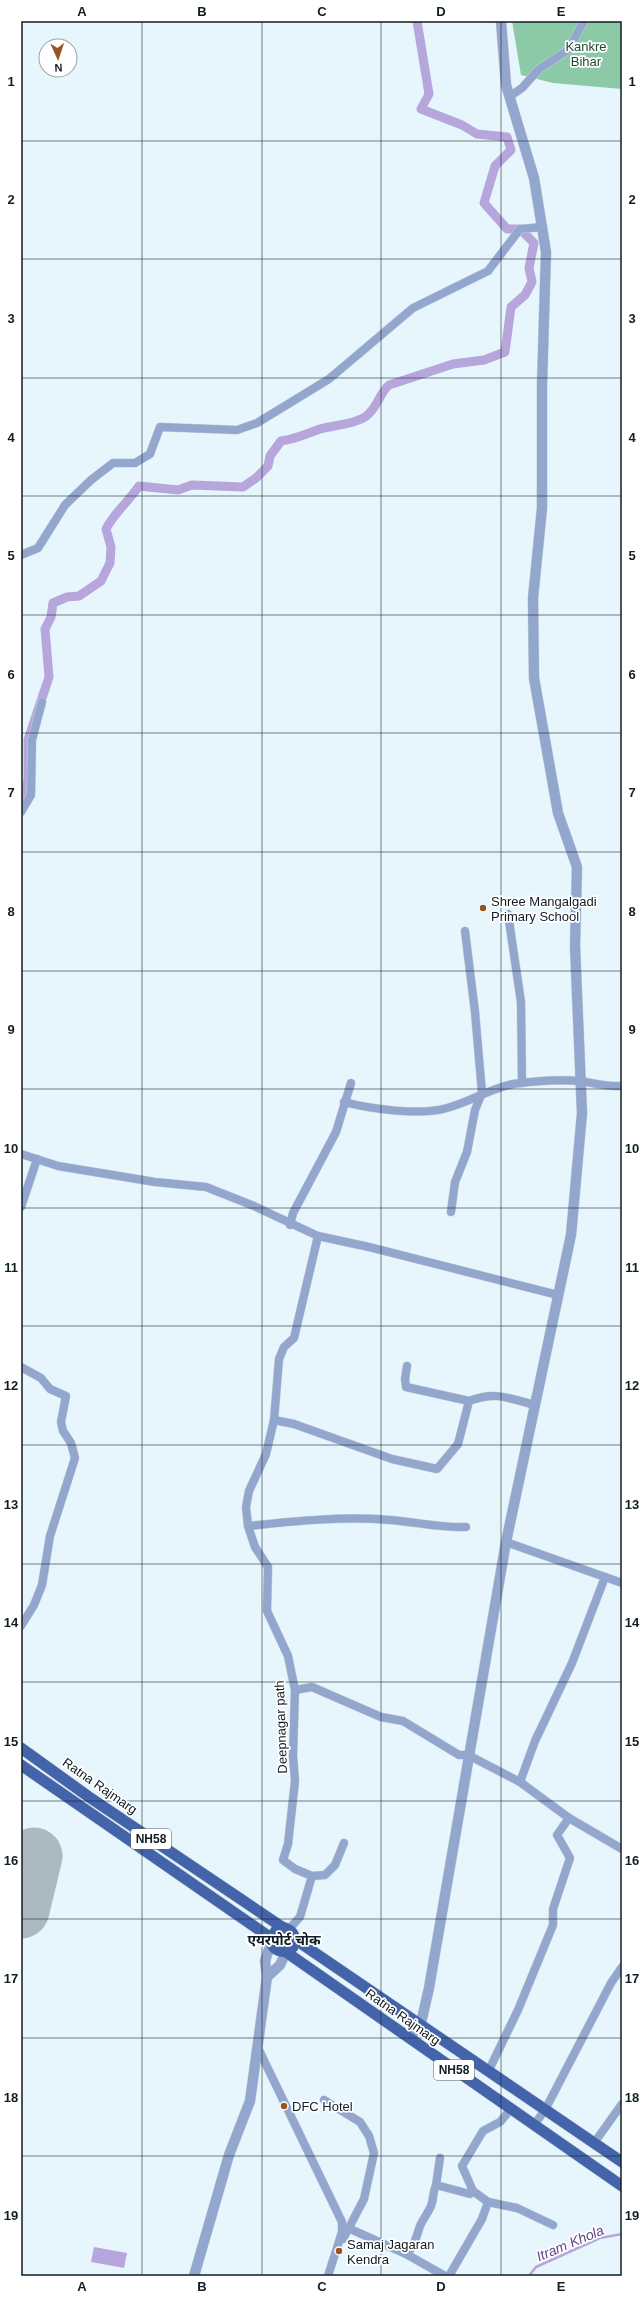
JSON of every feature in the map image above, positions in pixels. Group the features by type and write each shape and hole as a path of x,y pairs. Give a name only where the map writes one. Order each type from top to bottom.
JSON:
{"main road":[{"name":"Ratna Rajmarg","path":"21,1748 89,1797 294,1933 296,1940 421,2023 488,2072 622,2162"},
{"name":"Ratna Rajmarg","path":"21,1765 271,1940 278,1951 286,1952 622,2186"},
{"path":"271,1940 277,1929 285,1928"},
{"path":"286,1952 293,1948 296,1940"}],"street":[{"path":"410,2038 421,2023 506,1542 571,1228 582,1113 582,1082 575,946 577,867 558,813 534,678 533,598 542,508 542,385 546,252 534,178 506,85 501,21"},
{"path":"509,97 522,88 539,69 568,50 584,21"},
{"path":"21,555 38,548 65,505 91,480 113,464 135,463 150,454 160,427 237,430 257,423 329,379 413,308 488,271 520,229 543,227"},
{"path":"21,812 31,794 32,740 42,702"},
{"path":"508,914 521,1002 522,1083"},
{"path":"451,1212 455,1182 467,1152 475,1110 482,1093 475,1012 465,932"},
{"path":"344,1102 357,1105 419,1112 446,1108 482,1093 522,1083 562,1080 582,1082 597,1086 622,1086"},
{"path":"290,1225 294,1213 336,1132 351,1083"},
{"path":"21,1154 58,1166 155,1182 206,1187 254,1206 290,1225 318,1236 369,1247 558,1295"},
{"path":"21,1207 37,1159"},
{"name":"Deepnagar path","path":"312,1876 295,1869 283,1860 288,1844 295,1781 293,1756 295,1690 288,1656 268,1611 268,1567 255,1547 248,1526 246,1507 249,1491 266,1454 274,1420 279,1358 284,1347 294,1338 318,1236"},
{"path":"407,1366 404,1379 406,1387 469,1401 484,1396 501,1395 535,1406"},
{"path":"21,1367 41,1378 50,1389 66,1396 61,1422 63,1431 71,1443 75,1458 50,1536 42,1585 34,1604 21,1626"},
{"path":"274,1420 294,1424 392,1459 437,1468 458,1444 469,1401"},
{"path":"248,1526 307,1520 389,1520 442,1528 466,1527"},
{"path":"506,1542 622,1583"},
{"path":"520,1782 534,1741 572,1664 605,1577"},
{"path":"295,1690 312,1687 381,1717 403,1721 459,1755 468,1755 520,1782 569,1818 622,1850"},
{"path":"488,2072 518,2010 553,1925 553,1909 570,1858 557,1835 569,1818"},
{"path":"285,1928 300,1917 312,1876 325,1875 334,1865 344,1843"},
{"path":"194,2276 229,2155 250,2101 267,1977 265,1960 271,1940"},
{"path":"267,1977 280,1965 286,1952"},
{"path":"534,2125 546,2110 611,1983 622,1967"},
{"path":"258,2048 342,2222 342,2232 328,2276"},
{"path":"324,2100 360,2122 369,2136 374,2153 364,2199 343,2236 335,2276"},
{"path":"594,2143 622,2104"},
{"path":"512,2109 500,2122 483,2131 462,2166 473,2191 488,2202 517,2208 554,2225"},
{"path":"406,2254 412,2249 420,2227 431,2205 431,2195 436,2185 440,2158"},
{"path":"436,2185 470,2194 473,2191"},
{"path":"449,2276 482,2219 488,2202"},
{"path":"348,2228 406,2254 445,2276"}],"green space":[{"name":"Kankre Bihar","path":"512,21 622,21 622,89 553,83 521,75"}],"shaded area":[{"path":"94,2247 127,2253 124,2268 91,2262"}],"waterway":[{"path":"21,804 26,794 28,778 28,740 49,677 45,629 51,617 53,603 67,597 79,596 101,581 110,563 111,547 106,529 139,486 178,490 192,485 243,487 256,478 268,466 270,456 281,441 296,438 320,429 360,420 373,410 382,393 389,385 453,364 484,360 505,352 511,307 525,295 532,282 529,268 534,243 520,229 507,229 484,203 495,166 511,150 507,137 477,134 462,125 421,109 429,94 417,21"},
{"name":"Itram Khola","path":"529,2276 536,2267 600,2238 622,2234"}],"runway":[{"path":"21,1910 34,1856"}],"place":[{"name":"Shree Mangalgadi Primary School","path":"483,908"},
{"name":"DFC Hotel","path":"284,2106"},
{"name":"Samaj Jagaran Kendra","path":"339,2251"}],"district":[{"name":"एयरपोर्ट चोक","path":"284,1940"}]}
